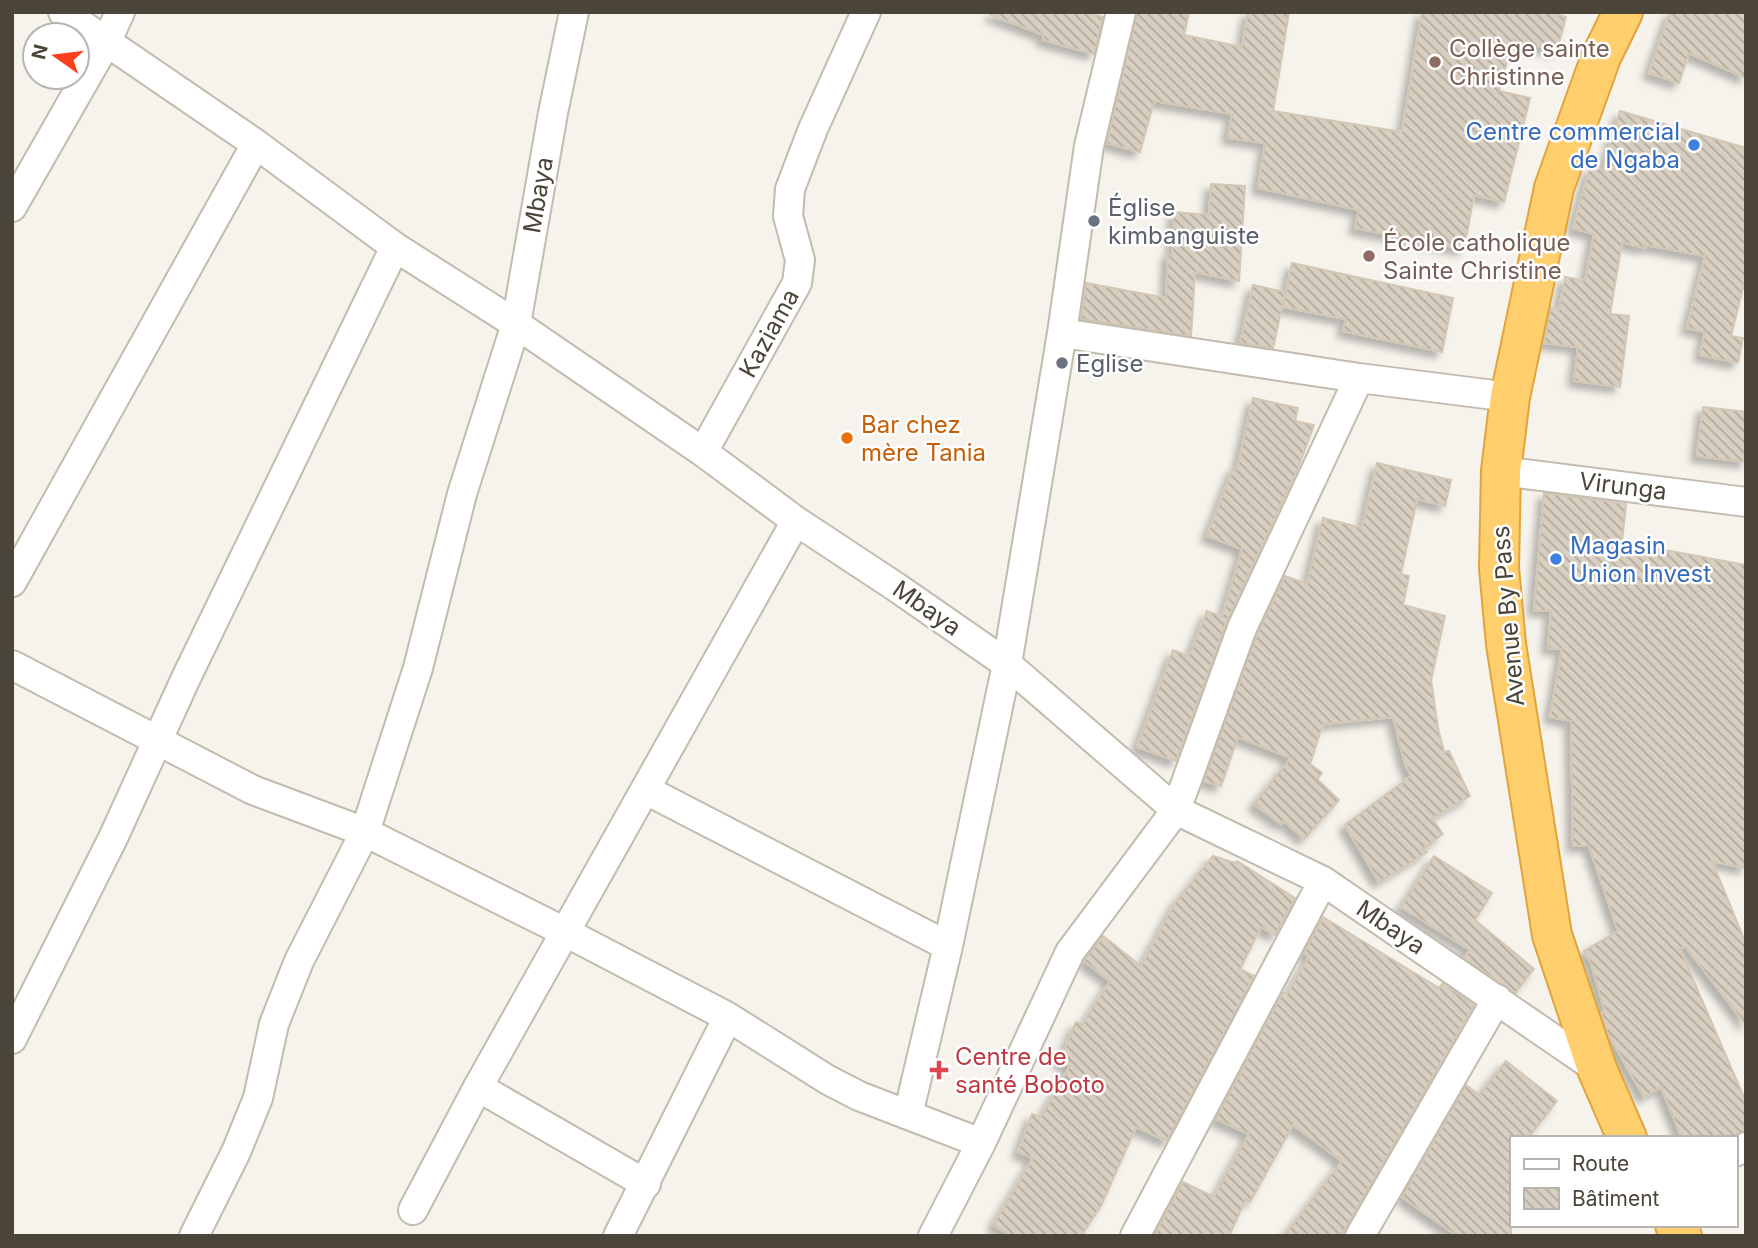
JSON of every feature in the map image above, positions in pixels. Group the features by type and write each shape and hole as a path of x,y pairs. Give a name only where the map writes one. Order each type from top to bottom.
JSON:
{"highway":[{"name":"Avenue By Pass","path":"1622,12 1601,57 1554,188 1510,397 1501,471 1499,568 1506,644 1552,934 1597,1069 1626,1136"}],"street":[{"path":"64,12 256,144 395,247 516,324 462,494 418,668 365,832 299,961 274,1024 258,1098 236,1152 194,1236"},
{"path":"12,208 107,41 120,12"},
{"name":"Mbaya","path":"574,12 553,113 516,324 703,452 796,521 1007,664 1176,810 1323,881 1597,1069"},
{"name":"Kaziama","path":"703,452 797,283 800,260 788,216 790,189 813,129 866,12"},
{"path":"908,1115 948,946 1007,664 1062,333 1088,146 1121,12"},
{"path":"12,582 256,144"},
{"path":"12,1039 113,838 395,247"},
{"path":"1062,333 1359,378 1510,397"},
{"path":"933,1236 981,1143 1070,952 1176,810 1242,628 1359,378"},
{"name":"Virunga","path":"1501,471 1746,502"},
{"path":"413,1210 478,1087 567,933 796,521"},
{"path":"12,665 253,790 365,832 567,933 728,1017 828,1080 859,1096 981,1143"},
{"path":"646,790 948,946"},
{"path":"1135,1236 1323,881"},
{"path":"1360,1236 1497,999"},
{"path":"618,1236 728,1017"},
{"path":"478,1087 646,1184"}],"building":[{"path":"992,12 1086,12 1103,17 1094,54 1043,40 1044,35 991,15"},
{"path":"1137,12 1189,12 1184,35 1242,47 1248,12 1289,12 1273,111 1402,132 1422,12 1549,12 1566,17 1557,51 1513,40 1499,91 1530,98 1504,202 1474,195 1464,249 1355,228 1359,210 1258,188 1265,143 1228,138 1232,114 1154,101 1140,152 1107,143"},
{"path":"1670,12 1746,12 1746,78 1689,53 1679,83 1649,73"},
{"path":"1620,111 1746,148 1746,276 1731,336 1743,338 1738,363 1700,355 1705,332 1687,328 1705,256 1622,242 1610,314 1629,316 1620,387 1574,381 1578,347 1544,343 1551,308 1559,309 1565,277 1585,281 1594,234 1573,228 1590,167 1603,171"},
{"path":"1211,184 1245,186 1239,281 1195,272 1191,336 1081,319 1086,283 1166,298 1174,212 1209,215"},
{"path":"1292,263 1453,298 1442,352 1343,331 1346,319 1283,307"},
{"path":"1253,285 1285,292 1273,348 1240,343"},
{"path":"1253,398 1298,408 1295,421 1314,425 1298,468 1227,621 1176,761 1137,747 1173,650 1189,656 1207,611 1222,617 1242,549 1207,536 1233,468 1237,469"},
{"path":"1703,407 1746,412 1746,462 1697,456"},
{"path":"1377,463 1451,480 1445,506 1417,499 1401,574 1409,576 1403,605 1445,616 1431,680 1444,752 1449,751 1470,796 1432,818 1443,834 1423,849 1427,852 1379,882 1345,825 1411,776 1405,764 1393,717 1323,724 1310,764 1322,773 1317,779 1339,800 1304,839 1284,821 1281,824 1254,804 1291,758 1238,737 1221,786 1204,781 1257,634 1285,576 1307,584 1323,518 1362,528"},
{"path":"1544,493 1626,504 1622,542 1746,565 1746,868 1712,861 1746,944 1746,1025 1685,946 1680,949 1746,1102 1746,1131 1732,1136 1681,1136 1661,1087 1644,1097 1608,1034 1601,1013 1605,1012 1591,963 1584,951 1618,931 1589,846 1573,846 1571,721 1550,717 1562,649 1548,648 1551,611 1534,610"},
{"path":"1213,856 1235,863 1237,861 1295,898 1275,935 1261,927 1240,969 1254,976 1167,1141 1136,1127 1101,1206 1081,1236 1011,1236 993,1225 1033,1158 1018,1152 1032,1114 1041,1117 1070,1066 1059,1062 1076,1022 1082,1025 1110,981 1084,961 1103,936 1141,966 1175,903"},
{"path":"1434,856 1492,893 1475,920 1534,969 1515,993 1464,958 1470,950 1401,907"},
{"path":"1323,917 1439,988 1443,983 1474,1005 1341,1236 1284,1236 1342,1161 1293,1125 1250,1202 1246,1199 1229,1236 1154,1236 1183,1182 1214,1197 1249,1134 1216,1119 1283,992 1287,994 1309,956 1304,953"},
{"path":"1506,1061 1557,1101 1530,1136 1510,1136 1511,1236 1457,1236 1402,1197 1466,1085 1479,1095"}],"place":[{"name":"Collège sainte Christinne","path":"1435,62"},
{"name":"Centre commercial de Ngaba","path":"1694,145"},
{"name":"Église kimbanguiste","path":"1094,221"},
{"name":"École catholique Sainte Christine","path":"1369,256"},
{"name":"Eglise","path":"1062,363"},
{"name":"Bar chez mère Tania","path":"847,438"},
{"name":"Magasin Union Invest","path":"1556,559"},
{"name":"Centre de santé Boboto","path":"939,1070"}]}
